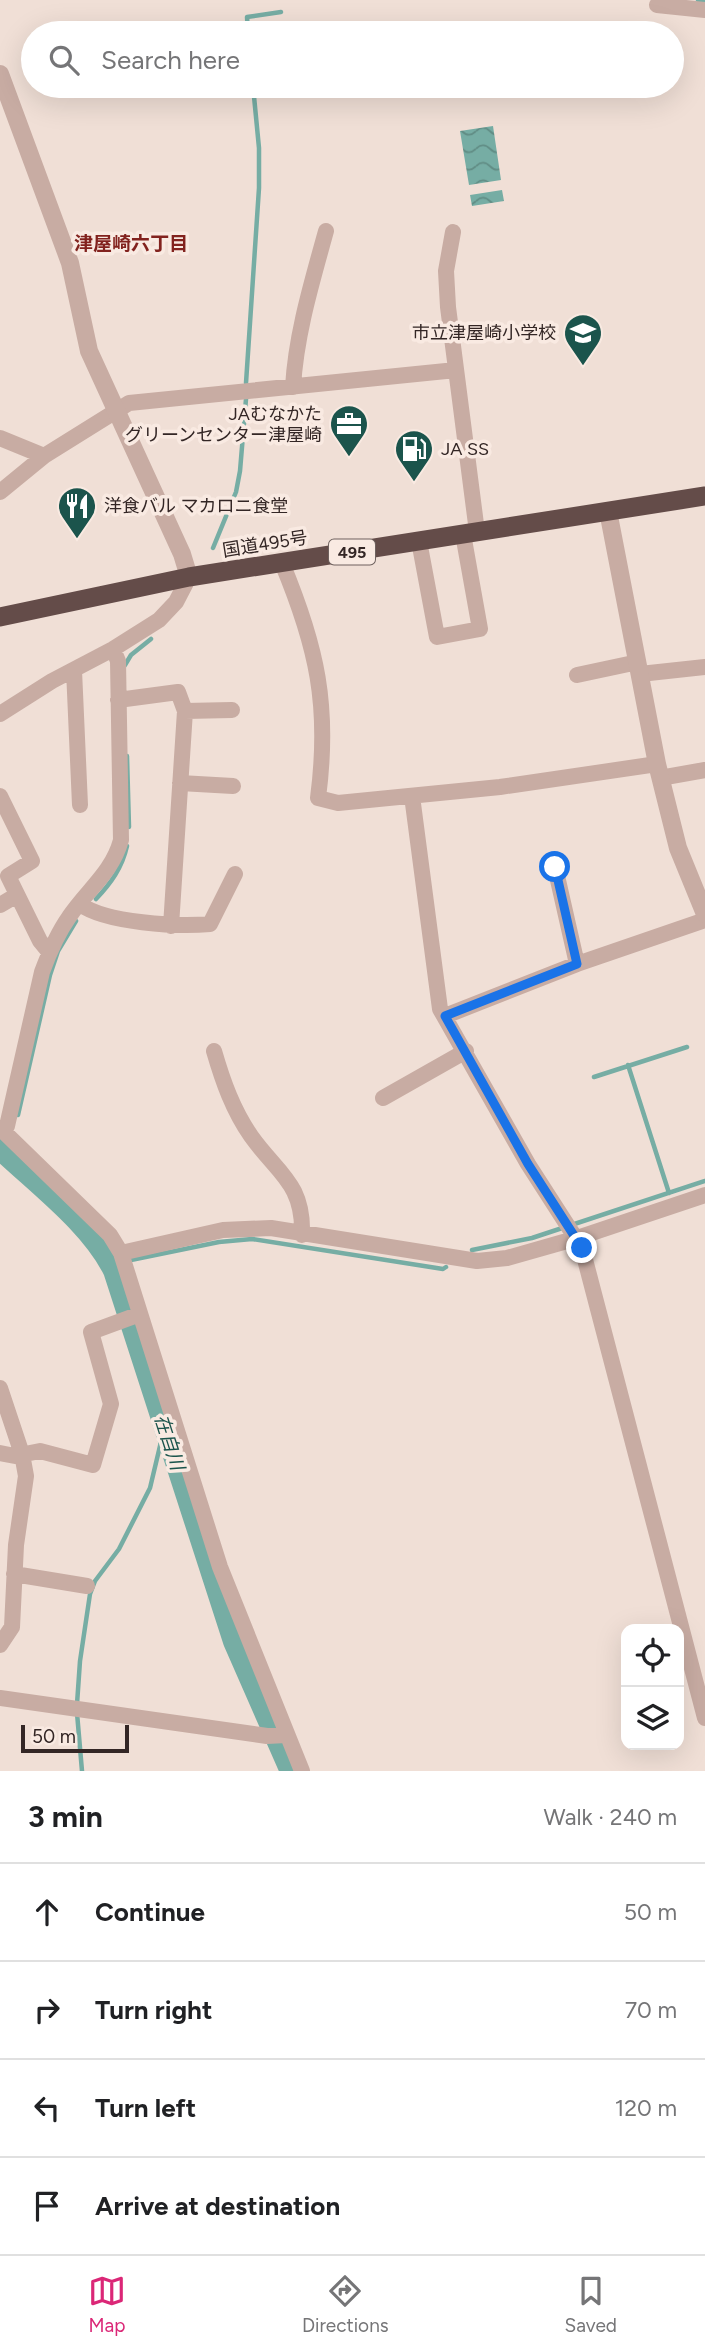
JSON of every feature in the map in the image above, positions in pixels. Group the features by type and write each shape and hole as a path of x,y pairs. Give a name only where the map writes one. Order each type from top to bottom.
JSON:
{"highway":[{"name":"国道495号","path":"0,617 189,577 705,496"}],"street":[{"path":"657,5 705,10"},
{"path":"0,74 70,263 89,351 182,554 189,577 176,602 159,620 0,714"},
{"path":"293,387 308,299 326,231"},
{"path":"419,541 437,637 480,629 446,271 453,232"},
{"path":"0,492 44,456 129,403 456,370"},
{"path":"0,438 44,456"},
{"path":"445,1016 705,917 678,848 659,771 608,511"},
{"path":"282,563 301,607 320,686 324,726 318,798 338,803 659,771 705,770"},
{"path":"113,649 118,661 121,840 117,857 104,877 68,917 50,952 42,972 8,1126 2,1130 110,1235 121,1253 220,1567 302,1771"},
{"path":"577,675 639,668 705,667"},
{"path":"74,670 80,805"},
{"path":"118,700 178,692 185,711 171,926"},
{"path":"185,711 232,710"},
{"path":"180,783 233,786"},
{"path":"0,796 32,861 8,876 40,941 50,952"},
{"path":"412,796 440,1009 528,1164 582,1248 705,1718"},
{"path":"555,867 577,964"},
{"path":"80,904 91,912 171,926 210,924 235,874"},
{"path":"0,905 18,895"},
{"path":"214,1051 231,1103 252,1138 295,1191 302,1217 302,1235"},
{"path":"383,1097 466,1051"},
{"path":"121,1253 223,1230 271,1228 477,1261 507,1258 574,1239 705,1195"},
{"path":"0,1453 40,1451 93,1465 111,1405 91,1332 140,1314"},
{"path":"0,1388 22,1454 26,1476 16,1545 12,1627 0,1645"},
{"path":"14,1574 87,1586"},
{"path":"0,1698 267,1736 286,1735"}],"water":[{"path":"493,126 501,180 469,185 460,131"},
{"path":"502,190 504,201 472,206 470,195"}],"waterway":[{"path":"698,0 705,1"},
{"path":"247,21 247,17 281,12"},
{"path":"246,383 259,188 259,148 254,98"},
{"path":"213,548 236,492 246,399"},
{"path":"125,665 131,655 151,639"},
{"path":"127,756 129,827"},
{"path":"96,899 115,875 127,846"},
{"path":"18,1115 50,975 58,951 76,921"},
{"path":"594,1077 687,1047"},
{"path":"628,1065 669,1193"},
{"name":"在自川","path":"0,1146 48,1189 94,1236 116,1270 236,1641 293,1771"},
{"path":"472,1250 532,1238 705,1181"},
{"path":"131,1260 219,1242 252,1239 443,1269 446,1267"},
{"path":"77,1704 90,1594 95,1581 119,1549 150,1488 165,1425"},
{"path":"77,1713 82,1771"}],"place":[{"name":"市立津屋崎小学校","path":"583,367"},
{"name":"JAむなかた グリーンセンター津屋崎","path":"349,458"},
{"name":"JA SS","path":"414,483"},
{"name":"洋食バル マカロニ食堂","path":"77,540"}],"district":[{"name":"津屋崎六丁目","path":"131,243"}],"route":[{"path":"555,867 577,964 445,1016 528,1164 582,1248"}]}
